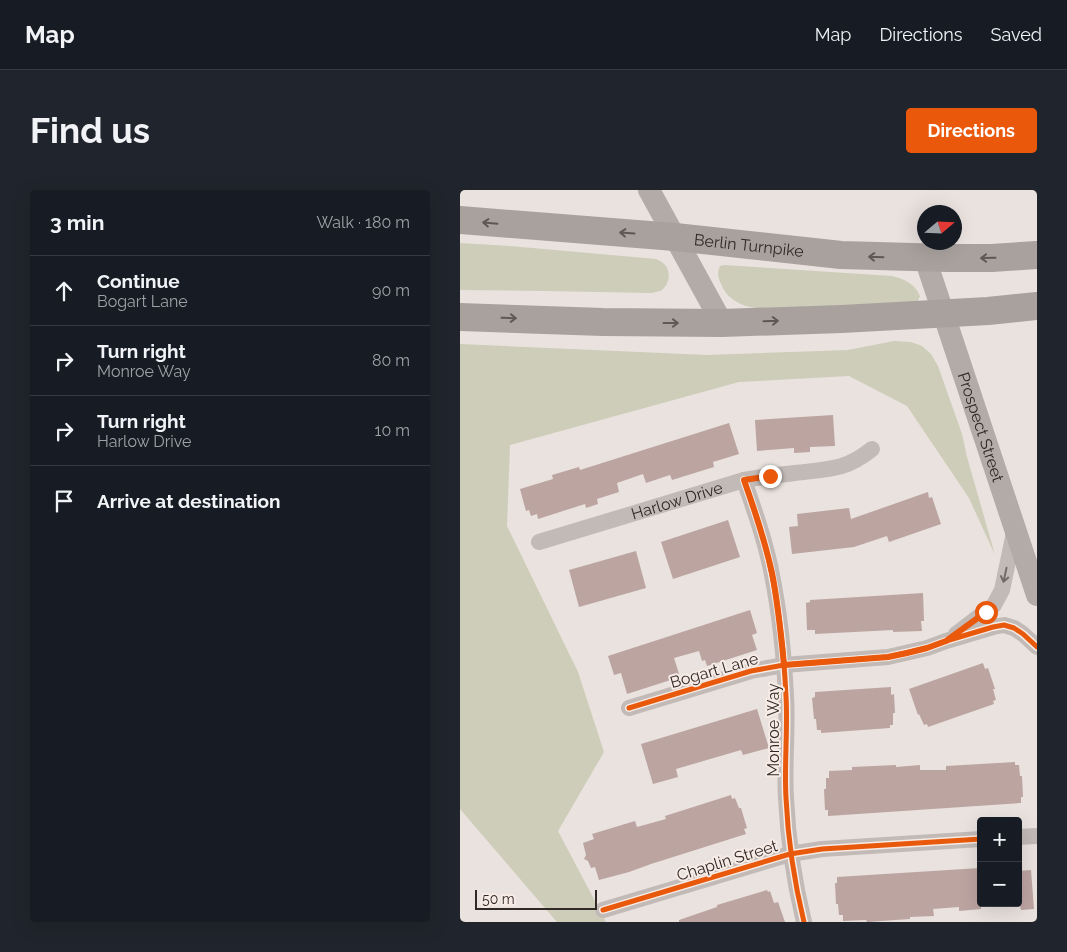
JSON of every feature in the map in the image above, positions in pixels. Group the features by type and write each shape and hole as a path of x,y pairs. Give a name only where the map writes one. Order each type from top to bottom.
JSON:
{"highway":[{"name":"Berlin Turnpike","path":"460,220 675,237 841,256 992,258 1037,255"},
{"path":"460,317 612,322 722,323 842,319 988,311 1037,306"}],"main road":[{"path":"649,190 722,323"},
{"name":"Prospect Street","path":"925,258 1037,595"}],"street":[{"name":"Harlow Drive","path":"539,542 744,480 831,470 861,458 872,449"},
{"name":"Monroe Way","path":"744,480 758,519 778,605 786,699 786,798 790,854 804,922"},
{"name":"Bogart Lane","path":"946,641 994,605 1002,590 1015,528"},
{"name":"Bogart Lane","path":"629,708 751,671 784,665 888,657 927,648 993,627 1004,626 1014,628 1037,647"},
{"path":"1022,837 1037,836"},
{"name":"Chaplin Street","path":"603,910 790,854 822,849 977,839"}],"green space":[{"path":"460,243 656,259 666,266 669,278 663,289 652,293 460,290"},
{"path":"720,266 892,276 909,283 920,296 917,302 756,308 741,304 732,299 723,289 718,273"},
{"path":"894,341 911,342 922,346 931,354 938,366 962,434 995,555 969,498 907,406 849,376 739,382 510,445 507,526 578,672 604,752 558,831 606,922 557,922 460,809 460,344 707,355 848,350"}],"building":[{"path":"833,415 835,446 810,447 810,452 794,453 794,448 757,451 755,420"},
{"path":"729,423 739,454 713,462 714,467 672,480 670,475 646,483 643,474 617,483 619,492 597,499 598,504 586,508 585,504 538,519 537,514 531,516 529,510 526,511 520,489 553,479 552,475 579,467 580,470"},
{"path":"928,492 929,498 932,497 941,524 889,542 887,536 854,547 792,554 789,527 798,526 797,514 849,508 851,519"},
{"path":"728,520 740,557 673,579 661,542"},
{"path":"636,551 646,588 579,607 569,570"},
{"path":"923,593 924,621 921,621 922,631 893,632 893,630 815,634 815,630 807,630 806,603 810,602 810,600"},
{"path":"750,610 757,633 752,635 757,650 707,666 705,660 702,661 699,651 674,658 680,677 627,694 621,673 614,675 608,656"},
{"path":"983,663 985,669 988,668 995,689 993,689 996,700 993,701 994,704 928,727 927,724 924,725 918,715 909,689"},
{"path":"891,687 891,695 894,694 895,713 893,713 893,725 890,725 890,728 821,733 821,730 817,730 812,698 815,697 815,692"},
{"path":"757,709 769,748 743,755 741,750 676,769 678,777 653,784 641,744"},
{"path":"1015,762 1015,765 1019,765 1020,776 1022,776 1023,797 1021,797 1021,803 828,816 828,810 825,810 824,789 826,789 826,778 829,778 829,771 852,770 852,767 896,765 896,767 920,765 920,770 946,770 946,766"},
{"path":"731,795 732,799 735,798 739,808 741,808 747,828 744,829 746,834 599,880 595,867 591,868 588,861 584,859 586,855 583,843 594,839 592,834 635,821 637,827 666,819 665,816"},
{"path":"977,868 977,907 981,907 981,909 959,911 959,907 933,909 934,916 867,922 866,920 843,921 843,915 839,915 838,904 836,904 835,883 837,883 837,877"},
{"path":"1031,870 1034,909 1021,910 1022,871"},
{"path":"767,890 768,892 770,891 774,903 778,902 785,922 679,922 679,920 717,907 717,905"}],"cycle path":[{"path":"744,480 767,551 775,590 783,650 786,696 788,829 797,891 804,922"},
{"path":"629,708 751,671 784,665 888,657 927,648 1004,625 1014,628 1037,647"},
{"path":"603,910 790,854 822,849 977,839"}],"route":[{"path":"770,476 744,480 758,519 772,574 778,605 784,665 888,657 927,648 946,641 986,612"}]}
